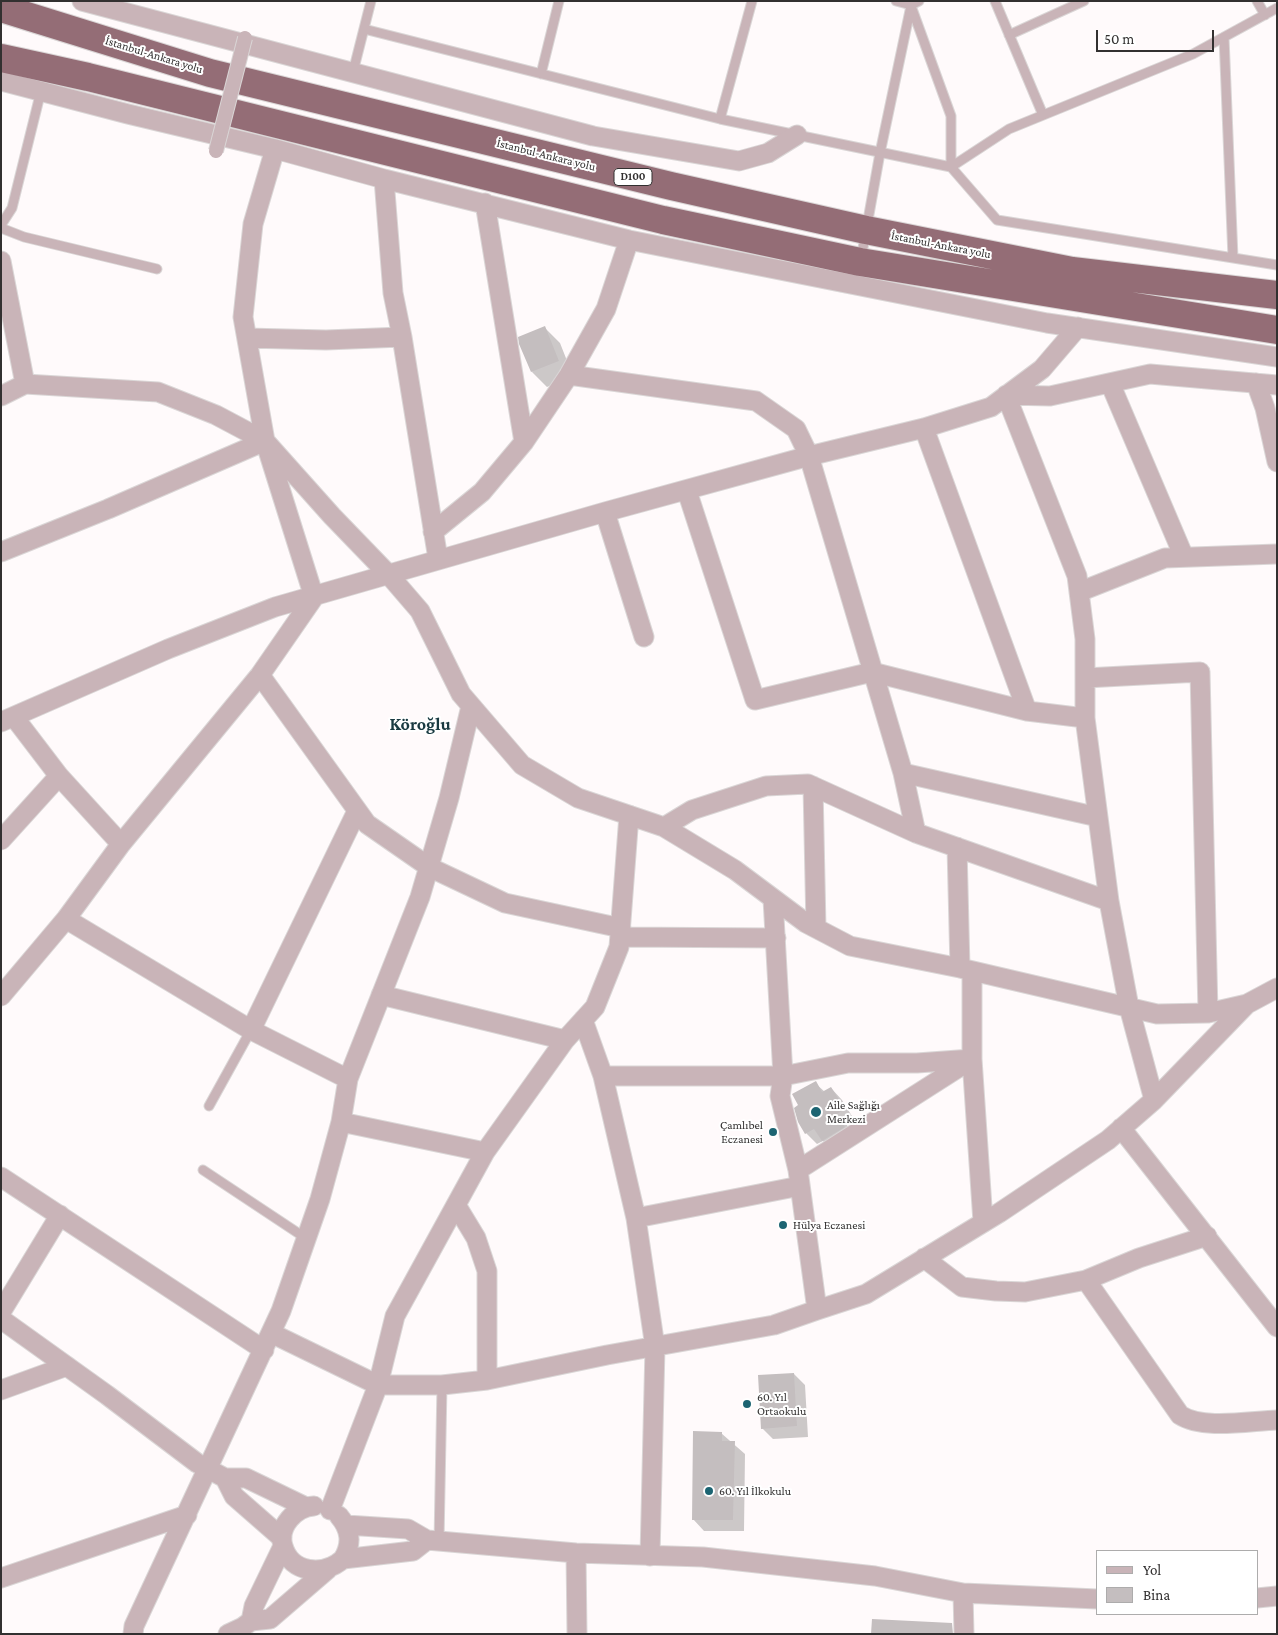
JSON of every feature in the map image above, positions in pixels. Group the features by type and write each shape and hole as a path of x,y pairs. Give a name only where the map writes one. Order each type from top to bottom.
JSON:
{"highway":[{"name":"İstanbul-Ankara yolu","path":"1,8 210,72 671,186 866,230 1072,271 1277,295"},
{"path":"1,58 88,77 663,220 860,262 1277,330"}],"street":[{"path":"82,1 593,136 739,161 768,153 797,135"},
{"path":"216,151 245,38"},
{"path":"1,81 629,240 1037,321 1277,357"},
{"path":"275,149 253,224 243,317 265,441 314,597"},
{"path":"384,179 393,293 402,337 438,559"},
{"path":"485,203 524,442"},
{"path":"433,532 482,492 524,442 569,375 606,309 629,240"},
{"path":"1,261 25,384"},
{"path":"121,844 8,720 168,649 275,608 390,575 438,559 605,512 809,456 924,428 991,407 1042,369 1078,327"},
{"path":"247,338 326,340 402,337"},
{"path":"1006,396 1050,396 1150,374 1277,385"},
{"path":"569,375 756,402 796,429 809,456 903,773 916,833"},
{"path":"1110,383 1184,557"},
{"path":"1256,383 1265,408 1277,462"},
{"path":"1,396 25,384 158,392 216,415 265,441 332,516 390,575 420,611 461,694 522,764 578,798 664,827 735,870 806,923 850,946 966,970 1157,1014 1208,1013 1246,1004 1277,988"},
{"path":"1006,396 1077,576 1085,639 1085,718 1109,901 1129,1007 1154,1100"},
{"path":"924,428 1027,711"},
{"path":"1,552 108,509 265,441"},
{"path":"687,491 755,700 872,672 1027,711 1085,718"},
{"path":"605,512 644,637"},
{"path":"1079,592 1165,558 1277,554"},
{"path":"1,996 66,919 121,844 260,675 314,597"},
{"path":"1085,678 1200,672 1208,1013"},
{"path":"260,675 367,824 429,867 505,903 620,932 776,938"},
{"path":"133,1634 134,1626 209,1469 281,1311 320,1199 341,1122 348,1079 420,897 449,798 471,706"},
{"path":"903,773 1098,817"},
{"path":"1,840 59,776"},
{"path":"664,827 692,810 766,786 808,784 916,833 1109,901"},
{"path":"813,786 816,928"},
{"path":"251,1030 357,811"},
{"path":"330,1510 378,1385 395,1316 485,1152 565,1040 595,1006 619,946 629,815"},
{"path":"957,848 984,1222"},
{"path":"773,899 783,1076 780,1096 799,1178 817,1310"},
{"path":"66,919 251,1030 348,1079"},
{"path":"381,995 565,1040"},
{"path":"1,1177 60,1216 267,1341 378,1385 442,1385 487,1380 774,1325 866,1294 984,1222 1108,1140 1154,1100 1246,1004"},
{"path":"583,1020 603,1076 636,1218 655,1347 650,1556"},
{"path":"603,1076 783,1076 848,1063 917,1063 972,1059"},
{"path":"636,1218 799,1178 972,1059"},
{"path":"341,1122 485,1152"},
{"path":"1121,1128 1276,1324"},
{"path":"456,1204 476,1238 487,1271 487,1380"},
{"path":"1,1312 60,1216"},
{"path":"924,1258 962,1287 1025,1292 1086,1280 1139,1258 1207,1236"},
{"path":"1086,1280 1180,1415 1191,1421 1206,1424 1277,1420"},
{"path":"1,1320 67,1366 197,1463 225,1478 246,1478 306,1506 316,1506 330,1510 341,1517 346,1525 350,1542 335,1564 270,1619 242,1629"},
{"path":"1,1390 67,1366"},
{"path":"225,1478 234,1496 282,1542 287,1554 299,1566 307,1569 319,1570 335,1564 413,1551 433,1540"},
{"path":"242,1629 282,1542 284,1528 290,1518 306,1506"},
{"path":"1,1578 187,1515"},
{"path":"346,1525 408,1530 433,1540 576,1553 703,1557 874,1576 963,1593 1096,1600"},
{"path":"576,1553 577,1634"},
{"path":"963,1593 964,1634"},
{"path":"1258,1598 1277,1596"}],"lane":[{"path":"353,72 371,1"},
{"path":"541,74 559,1"},
{"path":"720,119 752,1"},
{"path":"896,1 914,3"},
{"path":"995,1 1043,115"},
{"path":"1009,35 1084,1"},
{"path":"1258,1 1265,15"},
{"path":"860,262 880,153 914,3"},
{"path":"914,3 950,116 950,168"},
{"path":"950,168 1009,129 1193,54 1277,8"},
{"path":"364,29 720,119 950,168 997,220 1277,265"},
{"path":"1224,37 1233,258"},
{"path":"41,91 12,208 1,226 24,237 157,269"},
{"path":"209,1106 251,1030"},
{"path":"203,1170 306,1239"},
{"path":"433,1540 442,1385"}],"building":[{"path":"545,326 559,361 531,372 518,337"},
{"path":"816,1081 822,1092 831,1087 845,1109 837,1114 845,1127 822,1141 814,1129 805,1134 798,1122 794,1108 798,1105 792,1094"},
{"path":"794,1373 797,1426 761,1429 758,1375"},
{"path":"693,1431 722,1432 722,1441 735,1441 733,1520 692,1520"},
{"path":"872,1619 952,1623 953,1634 871,1634"}],"place":[{"name":"Aile Sağlığı Merkezi","path":"816,1112"},
{"name":"Çamlıbel Eczanesi","path":"773,1132"},
{"name":"Hülya Eczanesi","path":"783,1225"},
{"name":"60. Yıl Ortaokulu","path":"747,1404"},
{"name":"60. Yıl İlkokulu","path":"709,1491"}],"district":[{"name":"Köroğlu","path":"420,724"}]}
